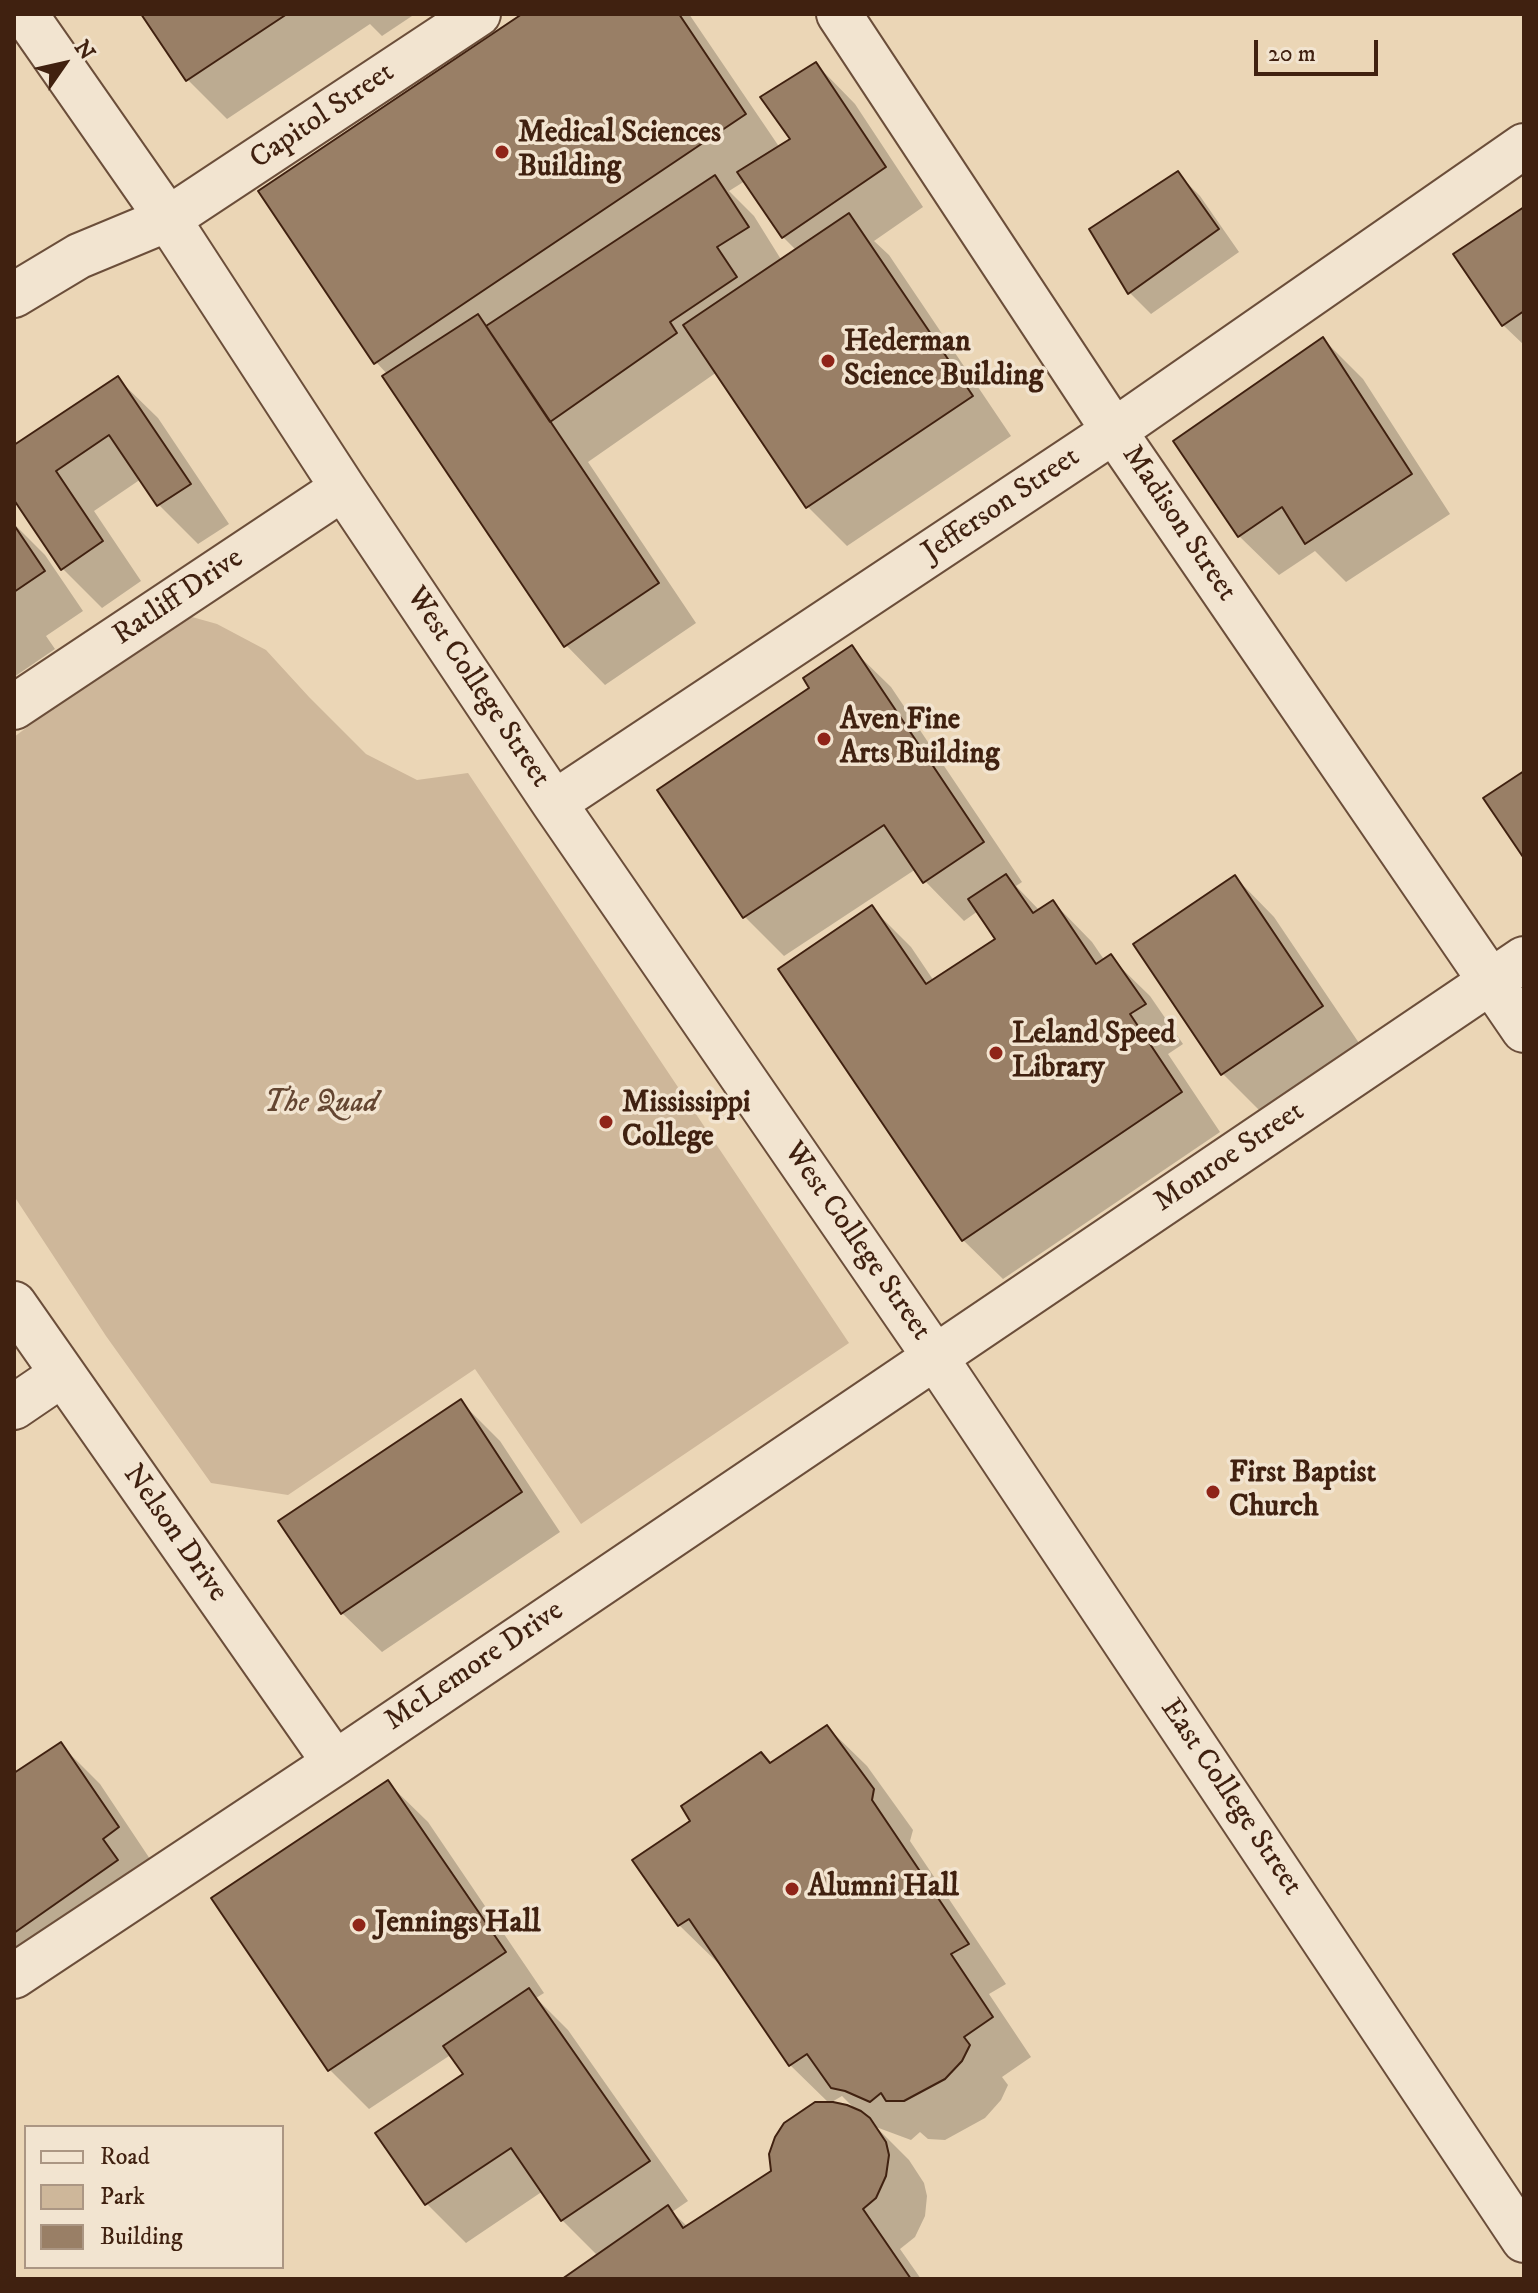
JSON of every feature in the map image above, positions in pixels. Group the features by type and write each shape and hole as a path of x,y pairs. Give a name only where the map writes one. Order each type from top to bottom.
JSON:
{"street":[{"name":"West College Street","path":"25,14 168,219 554,803 935,1357"},
{"name":"Capitol Street","path":"14,295 79,256 168,219 478,14"},
{"name":"Madison Street","path":"839,14 1114,431 1507,970 1524,1030"},
{"name":"Jefferson Street","path":"554,803 1114,431 1524,146"},
{"name":"Ratliff Drive","path":"14,707 343,488"},
{"name":"Monroe Street","path":"935,1357 1507,970"},
{"name":"Nelson Drive","path":"14,1304 335,1763"},
{"name":"McLemore Drive","path":"14,1976 935,1357"},
{"name":"East College Street","path":"935,1357 1524,2240"},
{"path":"14,1407 61,1375"}],"green space":[{"name":"The Quad","path":"192,617 217,624 266,650 366,754 417,780 468,773 849,1343 581,1524 475,1369 288,1495 211,1483 106,1336 14,1196 14,737 116,661"}],"building":[{"path":"141,14 287,14 186,81"},
{"name":"Medical Sciences Building","path":"522,14 679,14 746,114 374,364 258,191"},
{"path":"816,62 886,167 782,238 737,172 790,139 760,97"},
{"path":"1178,171 1219,229 1128,294 1089,229"},
{"path":"715,175 749,227 717,247 737,277 670,322 677,333 550,422 486,326"},
{"path":"1524,207 1524,311 1502,326 1453,254"},
{"name":"Hederman Science Building","path":"849,213 973,396 806,508 683,325"},
{"path":"478,314 659,583 564,647 382,376"},
{"path":"1323,337 1412,474 1305,544 1282,507 1238,537 1173,441"},
{"path":"118,376 191,484 157,506 109,435 56,471 103,541 61,570 14,500 14,445"},
{"path":"14,525 45,571 14,592"},
{"name":"Aven Fine Arts Building","path":"852,645 984,842 923,883 884,825 743,918 657,790 809,688 803,678"},
{"path":"1524,771 1524,856 1523,857 1483,798"},
{"name":"Leland Speed Library","path":"1006,874 1033,913 1053,900 1096,964 1111,954 1146,1004 1130,1014 1182,1092 962,1241 778,969 872,905 926,984 995,939 968,899"},
{"path":"1235,875 1323,1006 1221,1075 1133,944"},
{"path":"461,1399 522,1492 341,1614 278,1521"},
{"name":"Alumni Hall","path":"827,1725 874,1789 872,1800 969,1944 951,1954 993,2017 964,2037 970,2045 962,2061 945,2079 904,2101 886,2101 881,2093 870,2102 831,2088 807,2054 789,2066 689,1919 678,1926 632,1860 690,1821 681,1806 761,1752 770,1763"},
{"path":"61,1742 119,1827 103,1839 118,1860 14,1933 14,1773"},
{"name":"Jennings Hall","path":"388,1780 506,1952 328,2071 211,1898"},
{"path":"529,1988 650,2161 561,2221 511,2148 425,2205 375,2133 463,2074 443,2046"},
{"path":"815,2102 833,2102 861,2111 870,2118 886,2142 889,2155 886,2176 876,2198 863,2209 911,2279 562,2279 668,2205 683,2228 771,2171 769,2154 775,2137 784,2123"}],"place":[{"name":"Medical Sciences Building","path":"502,152"},
{"name":"Hederman Science Building","path":"828,361"},
{"name":"Aven Fine Arts Building","path":"824,739"},
{"name":"Leland Speed Library","path":"996,1053"},
{"name":"Mississippi College","path":"606,1122"},
{"name":"First Baptist Church","path":"1213,1492"},
{"name":"Alumni Hall","path":"792,1889"},
{"name":"Jennings Hall","path":"359,1925"}]}
